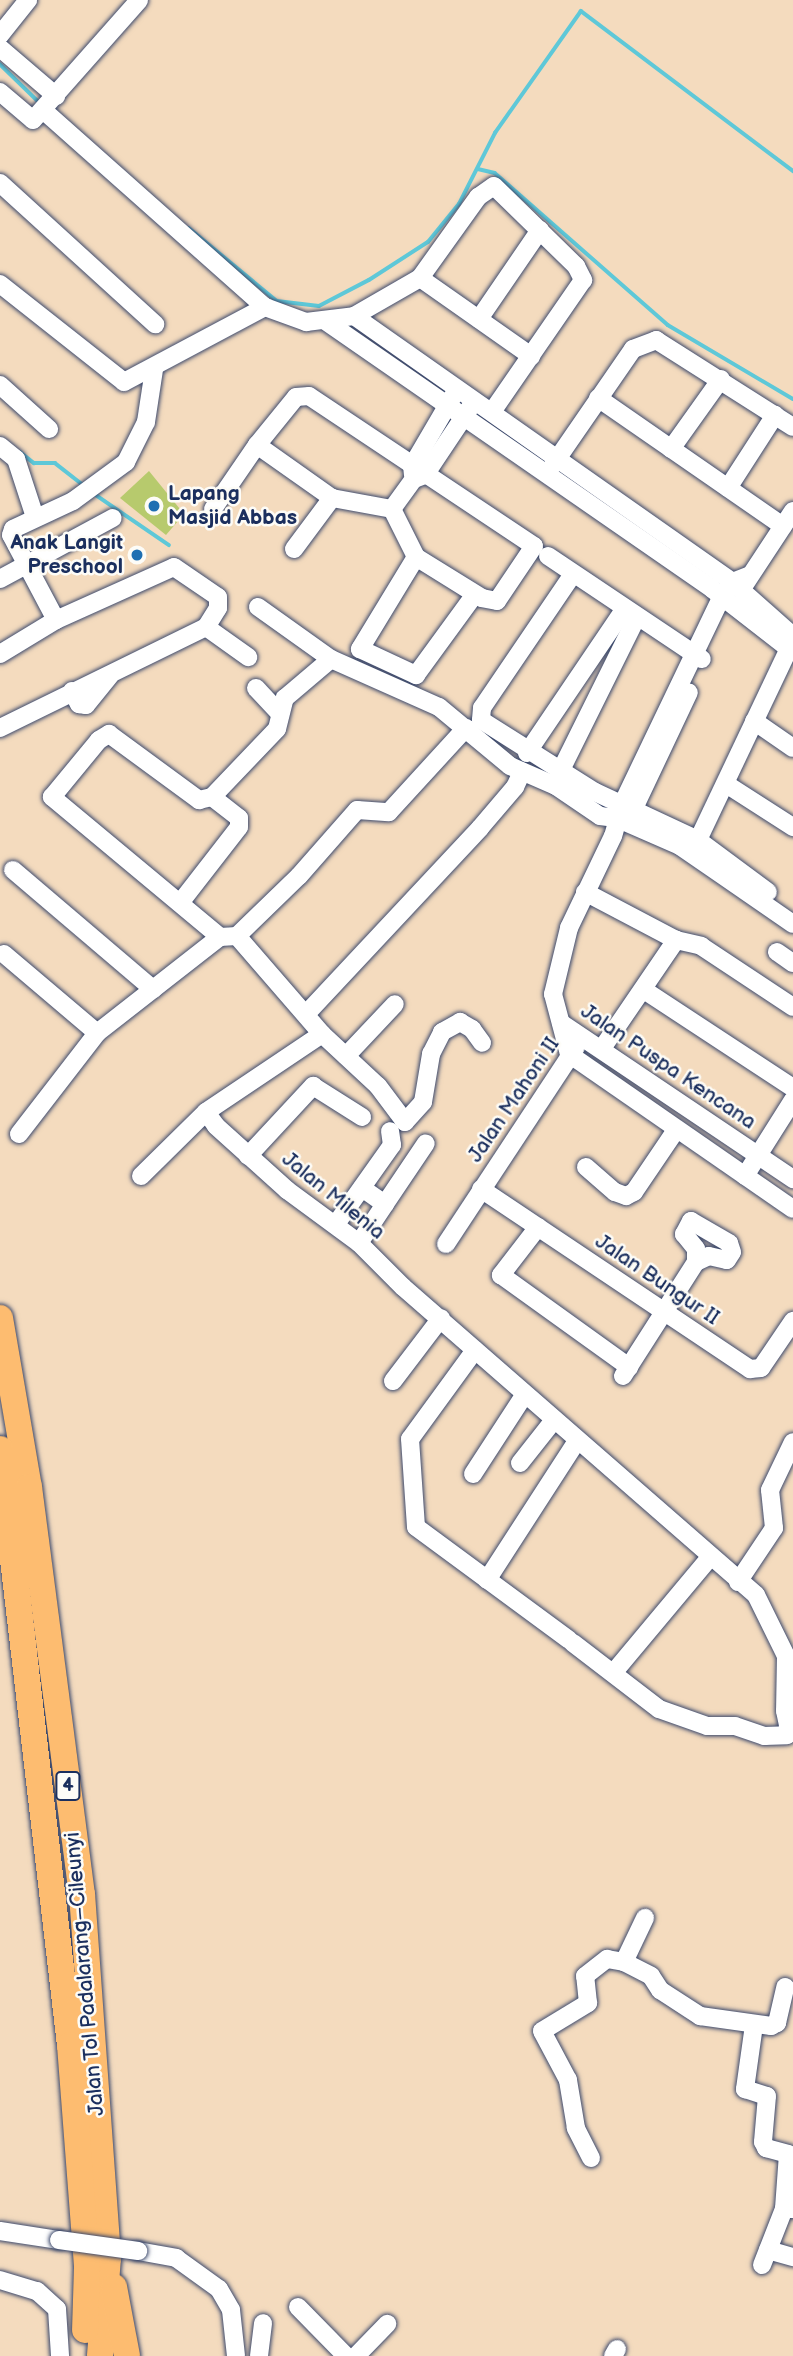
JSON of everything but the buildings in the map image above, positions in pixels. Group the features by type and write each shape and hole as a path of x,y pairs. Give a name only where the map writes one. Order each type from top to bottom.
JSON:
{"highway":[{"name":"Jalan Tol Padalarang–Cileunyi","path":"0,1318 29,1487 82,1894 108,2258"},
{"name":"Jalan Tol Padalarang–Cileunyi","path":"0,1449 70,2045 87,2268 83,2356"},
{"name":"4","path":"100,2356 108,2258"},
{"path":"108,2258 127,2356"}],"street":[{"path":"0,35 28,0"},
{"path":"46,107 139,0"},
{"path":"0,48 46,107 265,307 306,322 327,322 354,316 420,278 490,186 576,266 583,280 492,412"},
{"path":"0,92 46,107"},
{"path":"0,183 155,324"},
{"path":"479,319 540,230"},
{"path":"420,278 531,356"},
{"path":"0,284 116,379 126,382 265,307"},
{"path":"354,316 559,458 735,590 792,644 698,841"},
{"path":"327,322 547,472 735,590"},
{"path":"547,472 633,349 656,340 793,427"},
{"path":"55,620 12,532 36,517 72,501 126,463 137,446 146,422 154,369"},
{"path":"671,449 721,379"},
{"path":"0,385 49,429"},
{"path":"417,473 447,405 458,389"},
{"path":"213,509 257,445 296,397 305,395 417,473 534,546 502,598 491,601 416,558 392,509"},
{"path":"598,398 783,526"},
{"path":"392,509 475,400"},
{"path":"728,488 775,415"},
{"path":"257,445 332,498 392,509"},
{"path":"0,446 16,459 36,517"},
{"path":"294,549 332,498"},
{"path":"561,1023 556,1014 554,978 585,892 623,819 699,657 735,590 793,511"},
{"path":"0,579 113,518"},
{"path":"548,556 630,614 699,657"},
{"path":"416,558 360,642 363,652 416,675 475,594"},
{"path":"0,654 55,620 174,567 218,597 218,608 206,627 0,728"},
{"path":"573,574 480,715 484,723 560,772 623,819 680,846 793,924"},
{"path":"258,607 331,659 418,696 466,727 522,772 555,786 600,816 623,819 698,841 793,911"},
{"path":"527,753 630,614"},
{"path":"560,772 630,614"},
{"path":"206,627 248,657"},
{"path":"331,659 290,691 279,713 277,729 212,797 199,800 109,734 99,740 52,797 180,903 228,937 308,1012 323,1034 377,1086 405,1122 423,1102 431,1054 442,1032 460,1022 472,1029 482,1043"},
{"path":"256,688 279,713"},
{"path":"754,721 793,748"},
{"path":"19,1134 97,1033 153,989 228,937 299,876 358,810 389,812 466,727"},
{"path":"308,1012 480,828 515,787 522,772"},
{"path":"726,784 793,827"},
{"path":"180,903 239,827 239,818 212,797"},
{"path":"13,870 153,989"},
{"path":"585,892 676,940 701,946 793,1007"},
{"path":"603,1047 676,940"},
{"path":"777,952 793,963"},
{"path":"4,954 97,1033"},
{"path":"644,990 793,1088"},
{"path":"346,1056 395,1004"},
{"name":"Jalan Puspa Kencana","path":"561,1023 603,1047 793,1179"},
{"name":"Jalan Puspa Kencana","path":"561,1023 569,1054"},
{"path":"141,1176 206,1112 323,1034"},
{"name":"Jalan Mahoni II","path":"446,1244 569,1054 586,1038"},
{"path":"569,1054 793,1209"},
{"path":"248,1156 313,1086 362,1117"},
{"path":"745,1176 793,1100"},
{"name":"Jalan Milenia","path":"206,1112 221,1133 359,1243 475,1350 578,1441 614,1468 760,1600 789,1652 790,1726"},
{"path":"586,1167 615,1192 634,1192 676,1130"},
{"path":"336,1224 392,1146 390,1131"},
{"path":"359,1243 426,1143"},
{"path":"362,1188 385,1204"},
{"name":"Jalan Bungur II","path":"481,1189 665,1313 757,1371 793,1321"},
{"path":"538,1227 501,1276 626,1371 696,1262"},
{"path":"393,1381 441,1318"},
{"path":"475,1350 409,1446 416,1527 614,1672 645,1701 707,1726 735,1726 764,1736 787,1735 790,1726"},
{"path":"473,1474 525,1394"},
{"path":"520,1463 554,1420"},
{"path":"487,1580 578,1441"},
{"path":"738,1582 774,1528 771,1486 793,1442"},
{"path":"614,1672 710,1557"},
{"path":"624,1962 645,1919"},
{"path":"591,2158 576,2128 568,2080 542,2031 588,2003 584,1978 604,1960 624,1962 651,1976 660,1990 701,2016 754,2025 777,2023 785,1987"},
{"path":"754,2025 745,2089 767,2096 763,2142 771,2151 788,2154 791,2161 788,2209 765,2257 793,2257"},
{"path":"0,2231 176,2258 219,2289 231,2311 236,2356"},
{"path":"0,2280 37,2291 57,2309 60,2356"},
{"path":"298,2307 347,2356 387,2324"},
{"path":"259,2356 262,2323"}],"green space":[{"name":"Lapang Masjid Abbas","path":"149,471 184,514 166,535 120,498"}],"waterway":[{"path":"189,228 277,301 319,306 369,280 428,242 459,204 495,133 581,11 793,171"},
{"path":"0,64 41,104"},
{"path":"478,169 495,173 668,325 793,399"},
{"path":"20,452 34,463 55,463 84,486"},
{"path":"93,493 169,545"}],"place":[{"name":"Lapang Masjid Abbas","path":"154,506"},
{"name":"Anak Langit Preschool","path":"137,555"}]}
